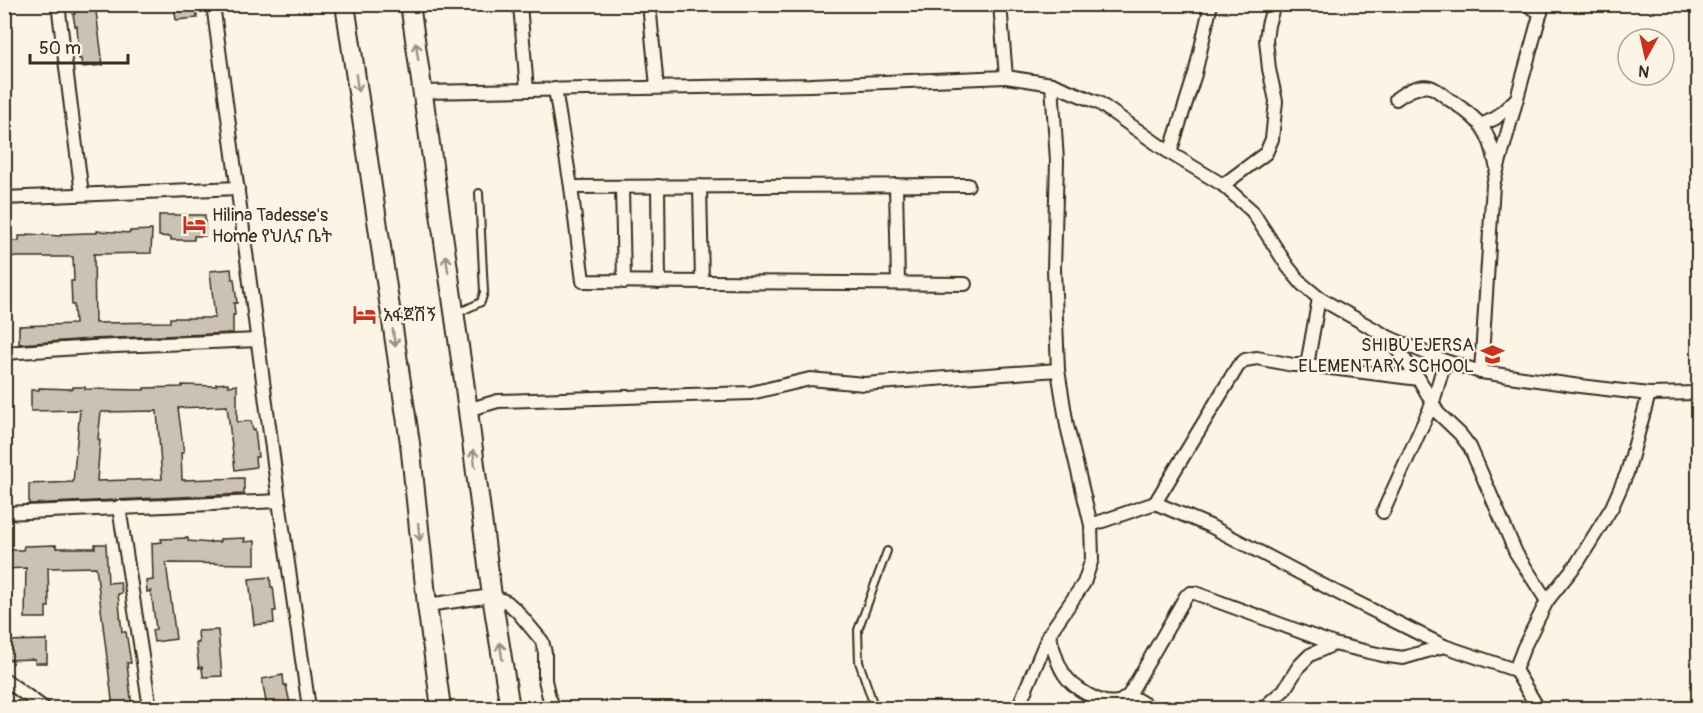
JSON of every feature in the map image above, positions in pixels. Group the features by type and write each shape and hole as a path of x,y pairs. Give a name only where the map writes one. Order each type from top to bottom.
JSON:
{"main road":[{"path":"345,4 410,444 427,605 441,708"},
{"path":"410,4 492,596 510,708"}],"street":[{"path":"58,4 82,194"},
{"path":"213,4 309,708"},
{"path":"520,4 527,90"},
{"path":"649,4 657,87"},
{"path":"1000,4 1006,77"},
{"path":"1170,153 1195,74 1211,4"},
{"path":"1223,185 1266,153 1272,139 1276,101 1266,40 1274,4"},
{"path":"1481,372 1493,185 1542,9 1526,4"},
{"path":"423,92 811,85 1006,77 1052,84 1099,103 1170,153 1223,185 1252,210 1288,267 1302,284 1319,298 1388,337 1445,361 1481,372 1649,394 1698,393"},
{"path":"1018,708 1049,634 1084,583 1092,559 1091,525 1067,426 1058,370 1054,269 1057,160 1052,84"},
{"path":"1396,99 1420,87 1430,87 1461,107 1481,124 1493,147 1497,170"},
{"path":"555,89 583,281 965,284"},
{"path":"1481,124 1496,118 1517,98"},
{"path":"897,185 898,283"},
{"path":"571,187 968,185"},
{"path":"622,186 624,282"},
{"path":"658,186 659,282"},
{"path":"700,186 702,282"},
{"path":"4,198 238,188"},
{"path":"1307,365 1319,298"},
{"path":"1388,337 1419,379 1438,413 1470,447 1516,553 1547,601"},
{"path":"4,353 258,340"},
{"path":"1091,525 1155,503 1238,366 1245,360 1257,358 1293,365 1419,379"},
{"path":"1383,512 1433,402 1445,361"},
{"path":"468,410 498,401 751,393 810,379 864,384 1058,370"},
{"path":"1515,670 1547,601 1578,562 1612,507 1627,472 1649,394"},
{"path":"4,513 279,501"},
{"path":"1155,503 1210,526 1444,646 1515,670 1538,708"},
{"path":"119,507 150,708"},
{"path":"1049,634 1057,662 1065,676 1089,695 1107,702 1118,702 1129,695 1186,596 1191,593 1334,644 1382,655 1403,658 1444,646"},
{"path":"427,605 492,596 507,602 542,641 545,653 545,680 554,708"},
{"path":"1263,708 1284,690 1299,666 1310,655 1334,644"},
{"path":"4,679 44,708"},
{"path":"1129,695 1151,708"}],"lane":[{"path":"454,315 481,302 484,292 479,193"},
{"path":"878,708 873,703 859,663 858,630 887,551"}],"building":[{"path":"74,4 95,4 103,65 82,67 81,59 79,59 77,26 75,26 73,14 75,14"},
{"path":"174,4 196,4 197,18 176,20"},
{"path":"159,215 205,215 205,236 194,236 194,240 171,240 171,237 159,236"},
{"path":"152,230 151,253 94,254 95,323 170,322 170,318 215,318 210,271 231,269 237,303 234,303 233,333 19,344 19,326 75,324 71,281 74,281 73,257 4,257 4,241 19,241 19,236 27,236 27,234 61,236 61,234 97,233 97,231 130,233 130,231"},
{"path":"216,384 237,385 237,422 251,421 253,430 255,429 258,457 255,457 256,467 235,470 227,406 178,408 184,453 181,453 182,480 244,478 244,494 29,504 29,484 73,482 80,410 31,411 31,390 85,387 85,389 144,390 144,388 182,387 182,385 216,386","holes":["157,411 162,479 97,481 101,412"]},
{"path":"188,538 188,541 210,543 220,542 220,539 245,538 244,542 255,541 255,564 166,563 176,639 154,642 152,630 156,629 151,591 147,592 146,581 153,580 152,543 162,542 161,539"},
{"path":"95,544 106,544 108,583 120,582 122,593 118,594 122,632 126,632 131,663 127,663 132,708 113,708 96,567 48,568 49,607 46,607 46,618 25,618 26,568 4,569 4,550 23,550 24,546 56,545 56,548 95,548"},
{"path":"270,577 276,611 273,611 274,623 254,625 249,579"},
{"path":"218,630 222,676 203,677 202,667 199,668 196,643 199,643 198,631"},
{"path":"47,640 47,663 35,663 35,659 4,660 4,641"},
{"path":"283,675 291,708 267,708 262,679"}],"place":[{"name":"Hilina Tadesse's Home የህሊና ቤት","path":"194,225"},
{"name":"አፋጀሽኝ","path":"365,315"},
{"name":"SHIBU EJERSA ELEMENTARY SCHOOL","path":"1492,355"}]}
